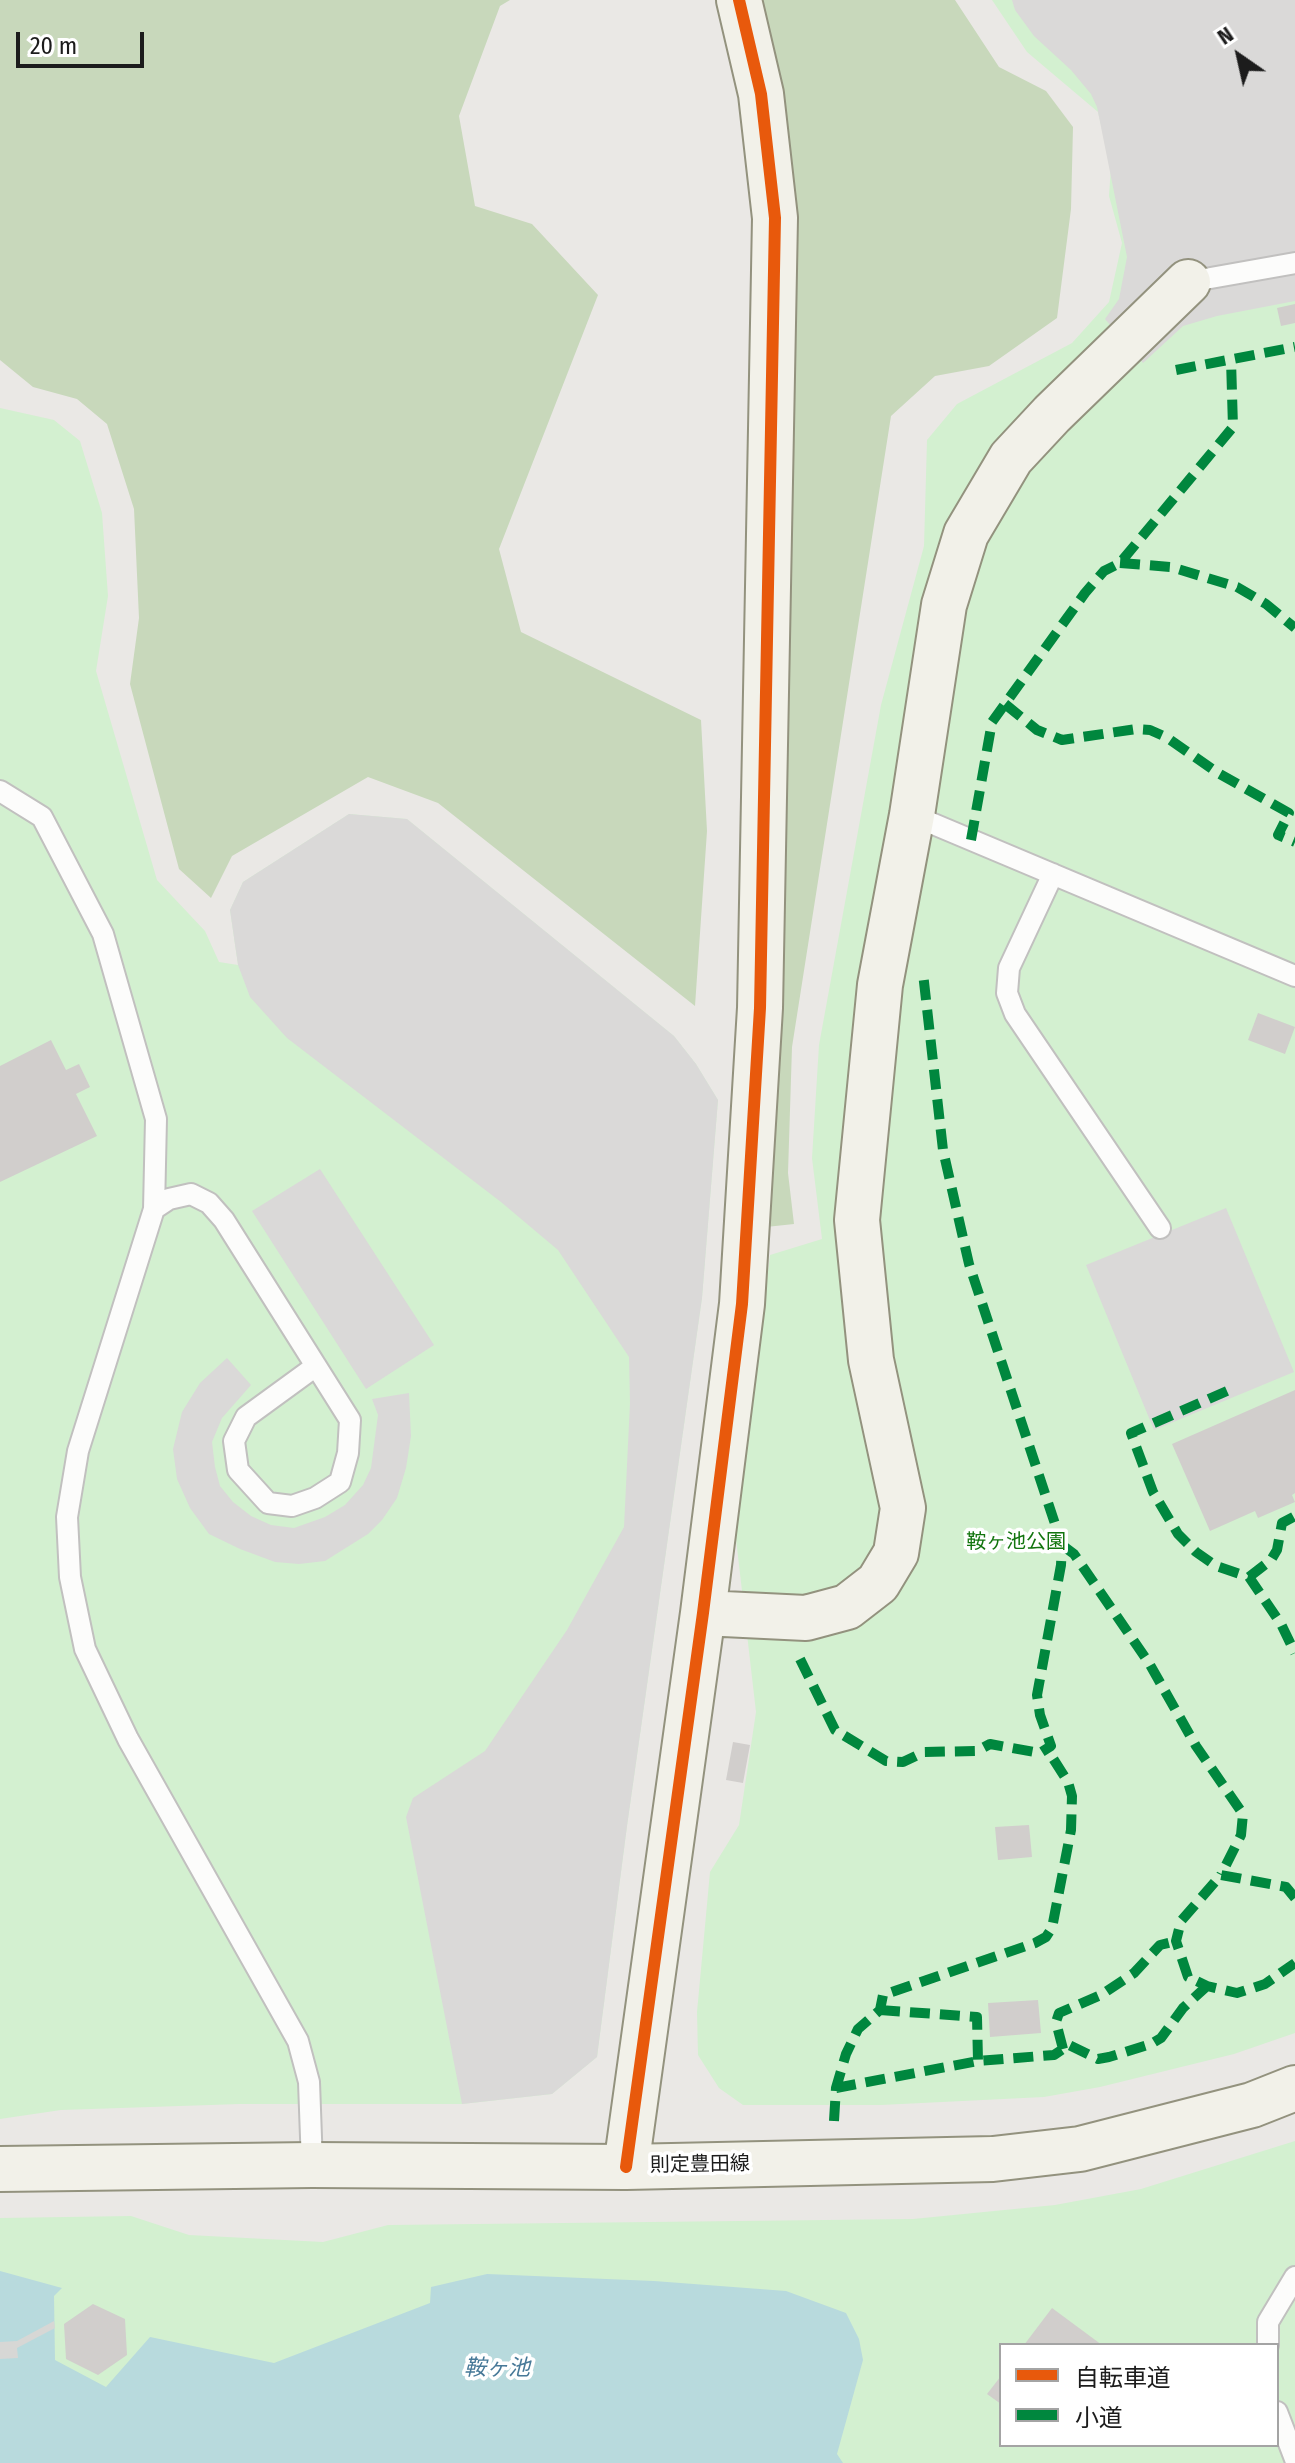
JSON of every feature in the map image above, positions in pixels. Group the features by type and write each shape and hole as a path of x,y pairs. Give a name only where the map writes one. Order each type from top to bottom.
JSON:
{"street":[{"path":"626,2167 703,1613 742,1304 761,993 775,218 761,94 739,0"},
{"path":"703,1613 806,1618 847,1607 878,1583 896,1553 903,1508 871,1360 857,1220 880,985 912,815 944,605 966,534 1011,458 1188,282"},
{"name":"則定豊田線","path":"0,2169 312,2165 626,2167 993,2159 1080,2149 1252,2105 1295,2088"}],"lane":[{"path":"1188,282 1295,263"},
{"path":"0,791 42,817 103,934 156,1119 154,1209 78,1451 67,1517 70,1577 85,1649 128,1739 298,2041 309,2082 312,2165"},
{"path":"912,815 1295,976"},
{"path":"1053,874 1009,968 1007,993 1015,1014 1160,1228"},
{"path":"154,1209 169,1199 191,1194 209,1203 224,1220 316,1366 350,1420 348,1453 340,1482 315,1498 292,1506 268,1503 238,1470 234,1441 246,1417 316,1366"},
{"path":"1268,2343 1268,2322 1295,2277"},
{"path":"1279,2417 1295,2459"}],"green space":[{"path":"0,0 510,0 500,6 459,116 475,206 532,224 598,295 499,549 521,632 701,720 707,831 695,1006 438,803 368,777 232,856 211,898 179,869 130,684 139,618 134,509 107,424 77,399 33,387 0,360"},
{"path":"759,0 955,0 999,67 1046,91 1073,127 1071,209 1057,318 989,366 935,376 891,416 792,1047 788,1173 794,1224 766,1227"},
{"name":"鞍ヶ池公園","path":"992,0 1295,0 1295,2033 1234,2054 1100,2087 1044,2097 881,2105 743,2105 719,2088 698,2055 697,2012 710,1872 739,1825 756,1712 736,1539 770,1255 822,1239 812,1158 819,1045 881,705 924,546 927,440 957,404 1072,343 1109,302 1122,243 1109,196 1111,166 1098,112 1027,52"},
{"path":"0,408 54,420 80,441 102,513 108,596 96,671 157,880 205,931 219,962 238,965 230,910 243,882 349,814 407,819 674,1036 718,1100 702,1298 597,2057 552,2094 462,2104 240,2104 61,2110 0,2119"},
{"path":"1295,2141 1295,2463 0,2463 0,2218 131,2216 189,2235 323,2242 388,2225 913,2219 1055,2205 1141,2189"}],"shaded area":[{"path":"1012,0 1295,0 1295,301 1183,326 1143,363 1105,319 1119,299 1127,257 1097,107 1091,94 1071,70 1034,36 1015,10"},
{"path":"349,814 407,819 674,1036 718,1100 702,1298 597,2057 552,2094 462,2104 406,1817 413,1798 485,1751 567,1630 624,1527 629,1357 558,1250 501,1202 287,1038 250,997 238,965 230,910 243,882"},
{"path":"320,1169 434,1345 366,1389 252,1211"},
{"path":"1226,1208 1294,1372 1154,1430 1086,1265"},
{"path":"227,1358 251,1385 222,1418 212,1442 220,1486 233,1502 251,1516 271,1525 294,1528 325,1517 345,1505 363,1485 371,1468 378,1415 372,1399 409,1393 411,1436 406,1468 397,1498 368,1534 325,1561 299,1564 275,1562 209,1534 190,1508 177,1479 173,1449 182,1412 200,1383"}],"water":[{"name":"鞍ヶ池","path":"0,2271 62,2288 54,2296 55,2360 106,2387 150,2337 274,2363 430,2303 431,2287 487,2274 654,2281 786,2291 846,2313 859,2339 863,2360 837,2454 843,2463 0,2463"}],"pier":[{"path":"54,2321 55,2328 17,2348 18,2358 0,2359 0,2342 17,2341"}],"building":[{"path":"1295,304 1295,323 1281,326 1277,308"},
{"path":"1258,1013 1295,1027 1285,1054 1248,1040"},
{"path":"51,1040 66,1070 79,1064 90,1087 76,1094 97,1136 0,1182 0,1066"},
{"path":"1295,1390 1295,1493 1292,1495 1295,1502 1258,1518 1255,1511 1210,1531 1172,1444"},
{"path":"733,1742 750,1745 743,1783 726,1780"},
{"path":"1029,1825 1032,1857 998,1860 995,1827"},
{"path":"1038,2000 1041,2033 990,2037 988,2003"},
{"path":"93,2304 125,2319 127,2355 98,2375 66,2359 64,2324"},
{"path":"1052,2308 1099,2343 1026,2343"},
{"path":"999,2379 999,2403 987,2394"}],"marked path":[{"path":"1176,370 1295,347"},
{"path":"971,840 992,722 1085,593 1104,571 1120,563 1233,427 1231,360"},
{"path":"1120,563 1171,567 1237,587 1266,604 1295,628"},
{"path":"1005,704 1037,730 1062,740 1136,729 1150,730 1166,737 1218,773 1289,813 1278,835 1295,842"},
{"path":"800,1659 835,1730 886,1761 903,1762 924,1752 977,1751 990,1744 1040,1753 1051,1746 1040,1715 1037,1695 1062,1545 969,1264 943,1150 923,973"},
{"path":"1227,1391 1131,1433 1153,1492 1178,1534 1216,1566 1249,1577 1281,1624 1295,1653"},
{"path":"1249,1577 1271,1560 1277,1550 1282,1523 1295,1516"},
{"path":"1062,1545 1074,1554 1149,1663 1196,1746 1243,1814 1241,1835 1221,1875"},
{"path":"834,2121 836,2088 846,2054 858,2029 880,2010 883,1995 1035,1943 1046,1937 1052,1928 1071,1830 1072,1796 1068,1782 1047,1749"},
{"path":"1295,1898 1286,1887 1221,1875 1181,1921 1176,1941 1188,1977 1207,1986 1237,1993 1265,1984 1295,1963"},
{"path":"1063,2049 1056,2022 1059,2013 1101,1995 1134,1973 1160,1945 1176,1941"},
{"path":"836,2088 978,2061 1054,2055 1069,2045 1098,2059 1109,2057 1161,2038 1183,2008 1207,1986"},
{"path":"880,2010 977,2017 978,2061"}],"cycle path":[{"path":"626,2167 703,1613 742,1304 760,1008 775,218 761,94 739,0"}]}
